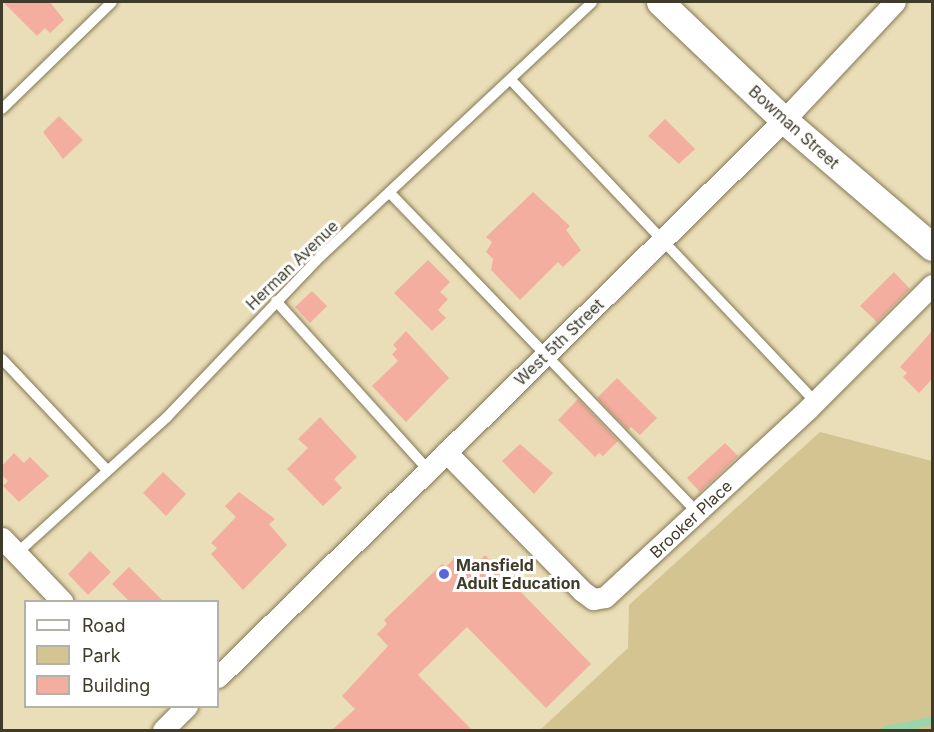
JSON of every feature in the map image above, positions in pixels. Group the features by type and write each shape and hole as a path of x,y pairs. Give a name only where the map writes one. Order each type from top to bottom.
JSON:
{"street":[{"name":"Bowman Street","path":"660,2 784,120 933,247"},
{"name":"West 5th Street","path":"219,676 784,120 894,2"},
{"name":"Brooker Place","path":"446,453 593,599 617,590 815,402 933,285"},
{"path":"2,538 61,600"}],"lane":[{"path":"2,109 112,2"},
{"name":"Herman Avenue","path":"16,554 106,469 167,417 276,301 592,2"},
{"path":"512,80 815,402"},
{"path":"390,193 547,353 698,513"},
{"path":"276,301 428,470"},
{"path":"2,359 106,469"}],"green space":[{"path":"820,432 932,461 932,730 540,730 628,648 629,605"}],"building":[{"path":"3,2 50,2 64,20 50,33 45,28 37,36"},
{"path":"59,116 83,140 63,159 43,132"},
{"path":"665,119 695,149 679,164 648,136"},
{"path":"533,192 570,226 566,230 581,250 563,267 558,262 520,300 491,270 493,259 486,252 492,242 486,237"},
{"path":"428,260 450,282 440,292 448,299 438,310 446,318 432,331 394,293"},
{"path":"894,272 910,289 877,322 860,306"},
{"path":"312,291 327,306 310,323 295,307"},
{"path":"933,330 933,378 919,393 903,377 907,373 900,367"},
{"path":"406,331 449,378 406,422 372,386 398,361 392,354 397,349 393,345"},
{"path":"617,378 657,418 640,435 631,427 628,430 597,398"},
{"path":"578,399 618,441 603,456 599,453 595,457 558,420"},
{"path":"320,417 357,457 334,479 342,488 323,506 287,469 308,448 298,439"},
{"path":"725,443 738,456 700,492 687,478"},
{"path":"520,444 553,473 534,494 502,461"},
{"path":"14,453 24,463 30,457 49,476 19,502 3,486 8,481 2,475 2,466"},
{"path":"163,472 186,494 166,516 143,493"},
{"path":"239,492 275,519 269,524 287,545 243,590 211,554 217,548 211,543 236,517 225,506"},
{"path":"90,551 111,572 88,595 68,574"},
{"path":"485,555 591,664 546,708 467,627 418,675 472,730 332,730 355,709 342,696 388,646 377,634 387,624 384,620 442,564 446,567 455,557 469,571"},
{"path":"129,567 162,600 128,600 112,584"}],"waterway":[{"path":"886,730 932,721"}],"place":[{"name":"Mansfield Adult Education","path":"444,574"}]}
